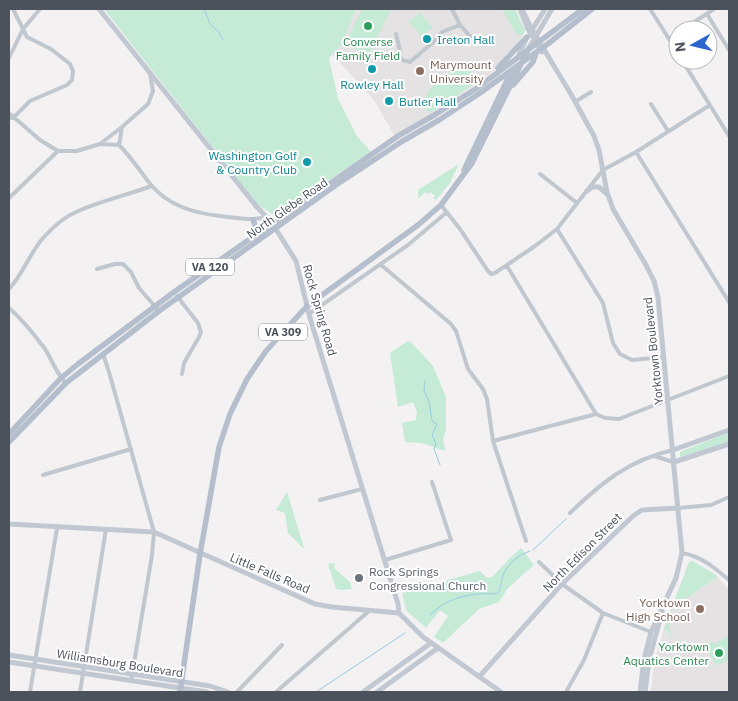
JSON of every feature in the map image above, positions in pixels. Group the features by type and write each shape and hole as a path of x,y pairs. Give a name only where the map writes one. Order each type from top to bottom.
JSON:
{"main road":[{"name":"North Glebe Road","path":"9,434 64,380 157,308 398,136 436,114 492,77 530,46 583,9"},
{"name":"North Glebe Road","path":"176,295 258,233 274,225 480,93 521,62 549,44 592,9"},
{"path":"492,77 527,37"},
{"name":"VA 309","path":"181,688 200,554 219,448 232,410 247,379 266,351 308,306 418,225 441,205 476,155 530,46"},
{"path":"508,88 514,85 533,62 536,53"},
{"name":"VA 309","path":"462,174 519,55"},
{"path":"253,220 258,233"},
{"name":"North Glebe Road","path":"9,442 64,380"}],"street":[{"path":"11,118 30,101 67,85 72,80 73,71 70,64 51,49 27,37 13,9"},
{"path":"9,58 22,29 40,9"},
{"name":"Rock Spring Road","path":"100,9 256,206 274,225 296,261 309,314 385,560 399,613"},
{"path":"452,9 460,25 470,36"},
{"name":"Yorktown Boulevard","path":"521,9 597,143 609,197 616,216 642,257 654,281 658,297 682,553 676,578 662,611 657,616 652,632 644,659 640,692"},
{"name":"VA 309","path":"530,46 545,9"},
{"name":"VA 309","path":"519,55 527,37 552,9"},
{"path":"650,9 668,36"},
{"path":"698,20 714,9"},
{"path":"707,14 729,50"},
{"path":"396,34 400,51 398,54 402,60 410,62 438,38 442,32 460,25"},
{"path":"688,70 729,136"},
{"path":"100,144 148,104 153,91 150,74"},
{"path":"153,91 160,86"},
{"path":"575,102 591,92"},
{"path":"651,104 668,131"},
{"path":"441,205 491,274 507,266 557,229 603,170 636,152 710,105"},
{"path":"9,113 11,118 58,151 77,151 100,144 119,145 129,155 152,186 167,200 184,209 202,214 253,220 267,217"},
{"path":"119,145 122,127"},
{"path":"9,198 58,151"},
{"path":"636,152 729,302"},
{"path":"540,174 577,204"},
{"path":"9,289 19,278 34,250 59,223 75,212 152,186"},
{"path":"587,191 592,187 599,187 609,197"},
{"path":"309,314 420,235 447,212"},
{"path":"557,229 603,303 613,343 620,354 632,360 664,357"},
{"path":"97,269 115,264 123,264 131,272 139,288 157,308"},
{"path":"380,264 451,324 456,331 468,369 483,389 487,399 493,441 526,541"},
{"path":"507,266 596,414 605,418 619,419 729,376"},
{"path":"176,295 198,323 201,332 184,363 182,374"},
{"path":"9,308 25,323 46,350 64,380"},
{"path":"100,351 109,372 154,532 152,555 131,681"},
{"path":"493,441 596,414"},
{"path":"570,514 613,476 638,461 729,430"},
{"path":"654,456 674,462 729,444"},
{"path":"43,474 131,449"},
{"path":"385,560 451,540 432,482"},
{"path":"320,500 362,488"},
{"name":"North Edison Street","path":"479,677 562,584 633,516 642,510 711,505 729,497"},
{"name":"Little Falls Road","path":"9,524 154,532 315,604 399,613"},
{"path":"30,692 57,528"},
{"path":"80,692 106,529"},
{"path":"682,553 693,555 715,568 729,580"},
{"path":"539,562 562,584 603,613 652,632"},
{"path":"276,692 369,611"},
{"name":"Yorktown Boulevard","path":"645,692 649,660 662,618 662,611"},
{"path":"399,613 431,643 501,692"},
{"path":"566,692 584,660 603,613"},
{"path":"363,692 431,643"},
{"path":"237,692 282,645"},
{"path":"377,692 438,648"},
{"name":"Williamsburg Boulevard","path":"9,655 132,675 181,688 210,686 228,692"},
{"name":"Williamsburg Boulevard","path":"9,662 207,692"}],"shaded area":[{"name":"Marymount University","path":"356,9 515,9 525,30 519,43 500,65 486,77 445,105 394,135 374,100 332,54 342,44"},
{"name":"Yorktown High School","path":"692,561 716,575 729,590 729,692 651,692 654,664 664,628 689,562"}],"green space":[{"path":"104,9 356,9 342,44 329,58 338,99 357,136 371,152 275,216 258,205"},
{"name":"Converse Family Field","path":"362,9 391,9 369,55 345,44"},
{"path":"502,9 515,9 525,30 523,35 517,35"},
{"path":"420,13 432,26 421,36 410,23 410,20"},
{"path":"462,63 471,72 476,83 430,113 429,111 427,112 425,104 430,90"},
{"path":"459,164 450,183 436,200 433,198 435,196 430,192 428,194 425,192 418,199 418,190"},
{"path":"408,341 433,366 446,397 446,429 443,439 445,451 422,443 405,442 402,423 416,420 417,412 413,402 398,407 390,353"},
{"path":"729,432 729,442 680,457 680,452"},
{"path":"287,492 304,549 288,533 285,513 276,510"},
{"path":"521,548 534,565 508,588 499,602 479,609 443,643 434,637 448,616 440,610 426,628 406,610 402,593 480,571 487,578 492,577"},
{"path":"692,561 716,575 717,579 714,579 674,607 670,623 672,639 664,628 689,562"},
{"path":"335,563 334,568 350,582 352,589 336,589 328,564"},
{"name":"Yorktown Aquatics Center","path":"729,635 729,659 717,666 705,647 711,642 715,644"}],"waterway":[{"path":"204,9 210,24 223,39"},
{"path":"425,381 424,391 429,401 432,421 437,424 432,435 436,444 434,449 440,465"},
{"path":"533,550 566,519"},
{"path":"430,615 441,606 464,596 498,593 503,575 509,565 515,559 530,551"},
{"path":"316,692 405,633"}],"place":[{"name":"Converse Family Field","path":"368,26"},
{"name":"Ireton Hall","path":"427,39"},
{"name":"Rowley Hall","path":"372,69"},
{"name":"Marymount University","path":"420,71"},
{"name":"Butler Hall","path":"389,101"},
{"name":"Washington Golf & Country Club","path":"307,162"},
{"name":"Rock Springs Congressional Church","path":"359,578"},
{"name":"Yorktown High School","path":"700,609"},
{"name":"Yorktown Aquatics Center","path":"719,653"}]}
